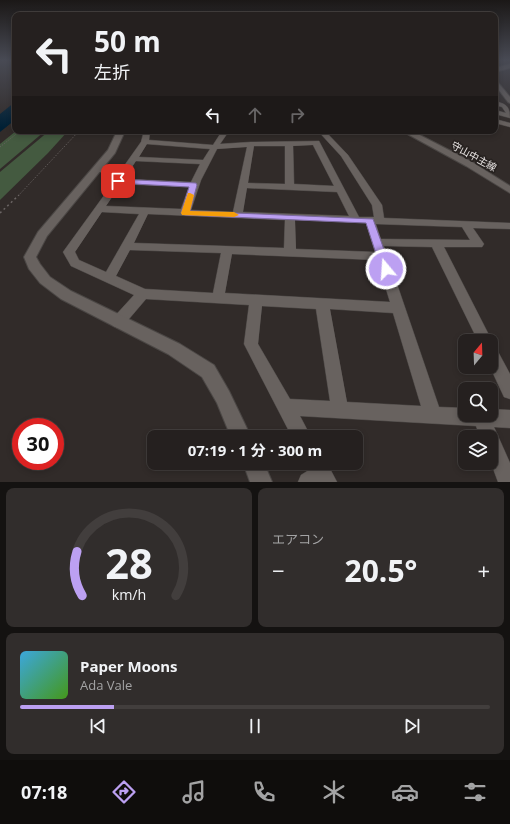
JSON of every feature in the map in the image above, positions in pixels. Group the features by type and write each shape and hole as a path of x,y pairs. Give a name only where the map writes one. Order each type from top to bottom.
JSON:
{"street":[{"path":"498,85 510,101"},
{"path":"498,104 504,106 510,115"},
{"path":"498,113 510,115"},
{"path":"498,122 510,125"},
{"path":"120,134 112,151 42,235 30,257 34,266 45,280 66,295 174,349 208,371 223,397 238,430"},
{"path":"146,134 145,142 134,159 69,252 75,263 143,294 398,308"},
{"path":"185,213 194,185 204,162 224,134"},
{"path":"324,134 344,155 355,175 377,205 368,220"},
{"name":"守山中主線","path":"412,134 469,164 510,190"},
{"name":"守山中主線","path":"419,134 476,163 510,184"},
{"path":"145,142 213,148 251,144 316,143 340,189 368,220 377,242 433,415"},
{"path":"237,215 251,144"},
{"path":"289,144 290,187"},
{"path":"134,159 204,162"},
{"path":"98,169 126,169"},
{"path":"118,181 194,185"},
{"path":"243,185 340,189"},
{"path":"98,209 510,226"},
{"path":"108,278 145,211"},
{"path":"290,217 290,253"},
{"path":"377,242 478,244 464,224"},
{"path":"436,243 482,334"},
{"path":"126,246 381,256"},
{"path":"218,298 227,250"},
{"path":"118,322 143,294"},
{"path":"256,300 251,344 298,430"},
{"path":"322,304 340,410"},
{"path":"498,367 510,392"},
{"path":"285,407 458,417"},
{"path":"498,419 510,419"},
{"path":"498,458 508,482"},
{"path":"256,470 261,482"}],"path":[{"path":"0,147 16,134"},
{"path":"0,213 76,134"}],"green space":[{"path":"12,134 41,134 0,169 0,144"},
{"path":"45,134 65,134 0,200 0,172"}],"water":[{"path":"12,104 12,122 0,132 0,114"}],"slow traffic":[{"path":"190,195 185,213 234,215"}],"route":[{"path":"118,181 194,185 185,213 370,220 386,269"}]}
